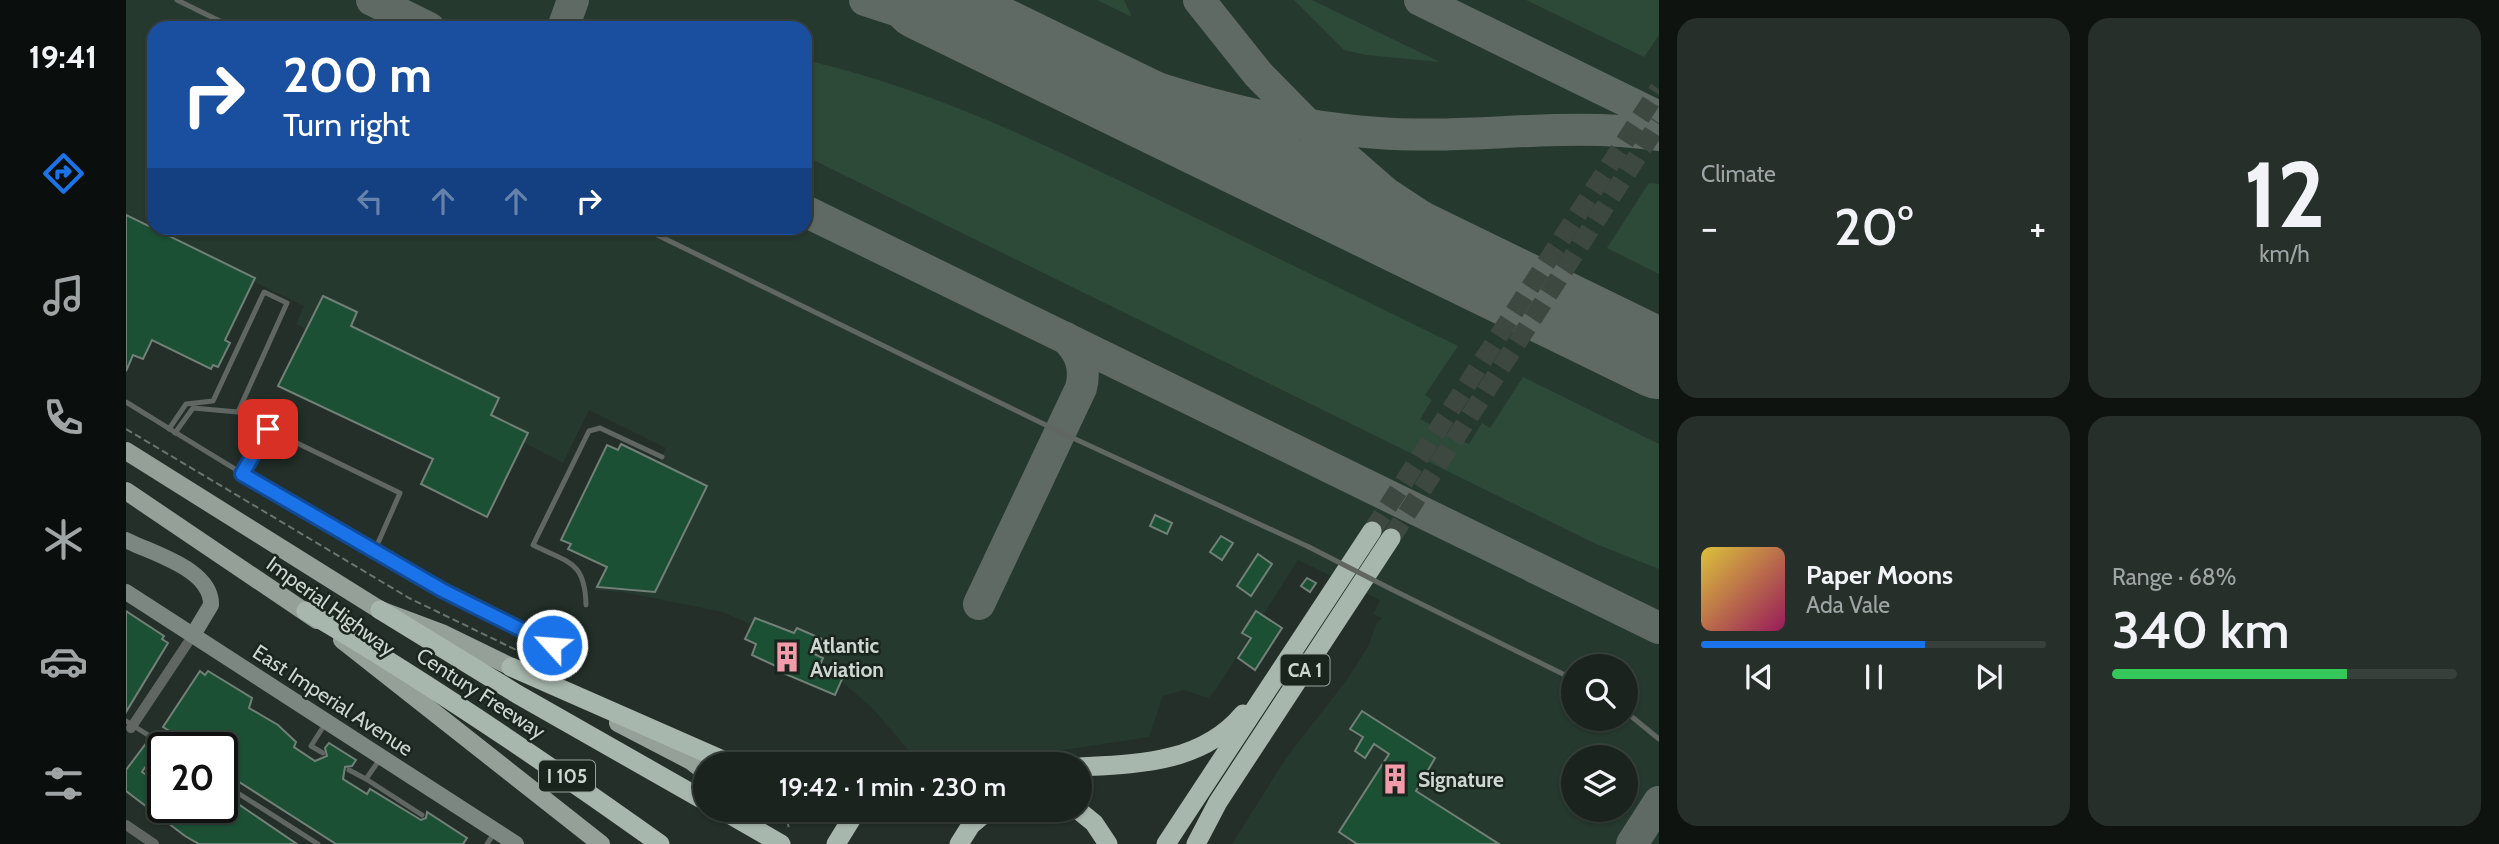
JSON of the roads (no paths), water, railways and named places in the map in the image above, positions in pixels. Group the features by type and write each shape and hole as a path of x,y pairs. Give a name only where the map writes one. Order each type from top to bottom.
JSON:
{"highway":[{"name":"CA 1","path":"1166,844 1372,531"},
{"name":"CA 1","path":"1196,844 1218,802 1391,538"},
{"name":"Century Freeway","path":"380,610 517,694 693,794"},
{"name":"Century Freeway","path":"306,611 386,657 558,771 660,844"},
{"path":"1092,766 1143,764 1181,755 1212,741 1235,724 1293,654"},
{"path":"511,667 724,752"},
{"path":"1210,844 1218,802"},
{"path":"1092,821 1108,844"},
{"path":"747,822 785,840"},
{"path":"836,844 850,822"},
{"path":"959,844 975,822"}],"main road":[{"name":"Imperial Highway","path":"126,451 380,610 444,634 693,763"},
{"name":"Imperial Highway","path":"126,491 306,611 601,844"},
{"path":"750,822 765,844"}],"street":[{"path":"126,540 193,574 208,586 211,605 129,728"},
{"name":"East Imperial Avenue","path":"126,592 382,756 491,837 516,844"},
{"path":"126,825 155,844"}],"lane":[{"path":"177,0 220,21"},
{"path":"657,235 1060,432 1309,547 1561,673"},
{"path":"264,292 287,303 238,412 192,408 172,431 186,404 213,401 264,292"},
{"path":"126,402 374,552 442,590 567,651"},
{"path":"586,605 585,581 576,566 533,545 589,431 600,428 662,457"},
{"path":"242,474 268,429 400,493 374,552"},
{"path":"323,753 311,746 327,721"},
{"path":"1638,722 1659,739"},
{"path":"129,728 147,737"},
{"path":"366,779 382,756"},
{"path":"349,770 422,815"},
{"path":"238,793 318,844"}],"tunnel":[{"path":"1372,531 1659,89"},
{"path":"1391,538 1659,123"}],"place":[{"name":"Atlantic Aviation","path":"787,657"},
{"name":"Signature","path":"1395,779"}]}
